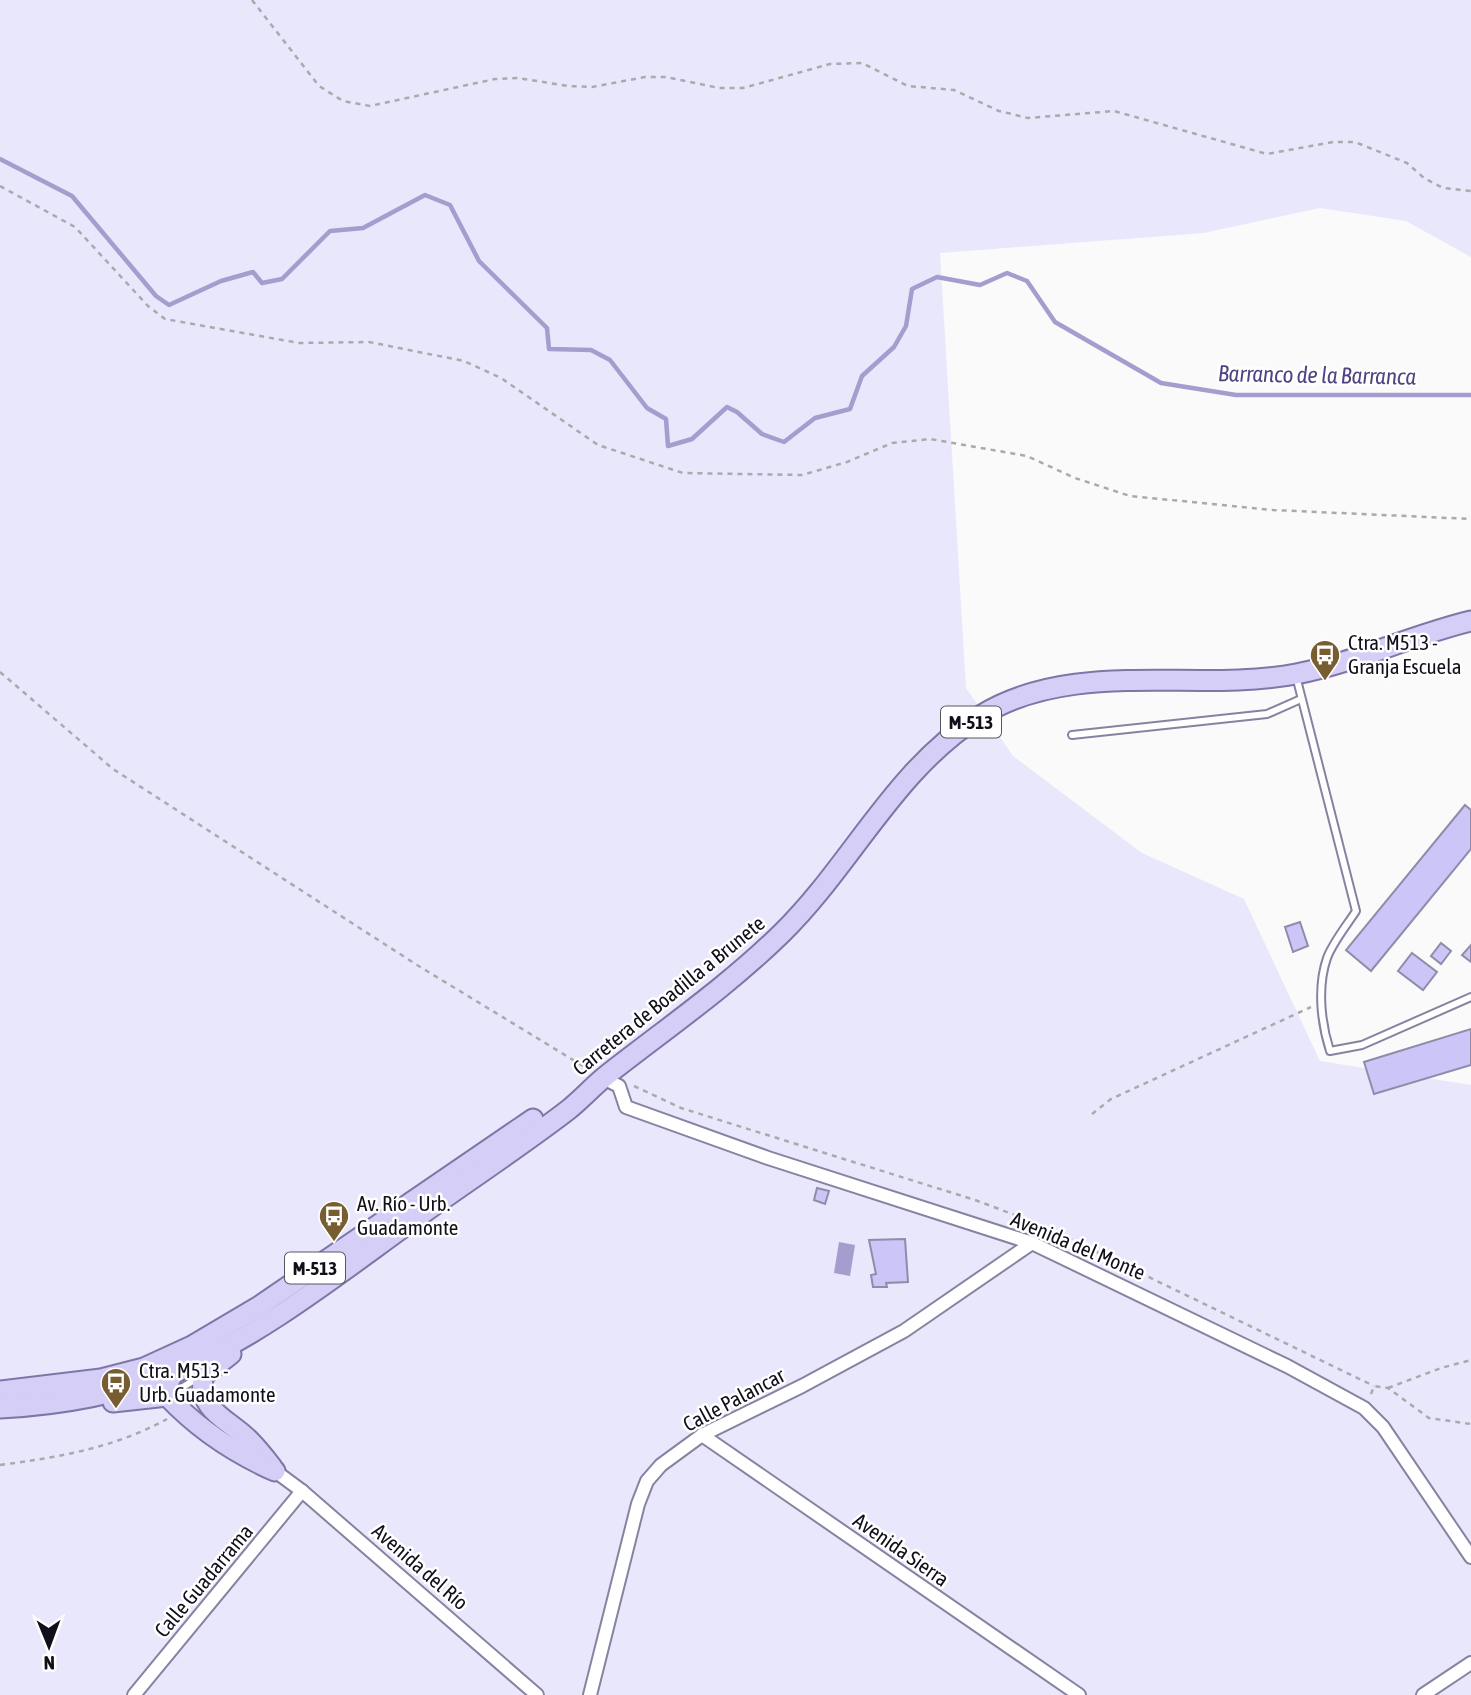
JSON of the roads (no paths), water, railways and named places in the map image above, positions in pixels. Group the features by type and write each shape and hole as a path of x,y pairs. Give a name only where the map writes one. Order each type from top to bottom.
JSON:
{"main road":[{"name":"Carretera de Boadilla a Brunete","path":"0,1408 32,1406 111,1393 239,1338 366,1254 572,1107 603,1078 696,1009 786,929 921,762 946,739 984,713 1004,703 1063,687 1097,683 1246,681 1296,674 1347,662 1471,621"},
{"name":"M-513","path":"0,1394 80,1384 123,1374 169,1358 258,1307 566,1096 603,1078"},
{"path":"0,1394 101,1386 169,1368 239,1328 322,1273 400,1219 422,1195"},
{"name":"M-513","path":"185,1414 202,1391 366,1254"},
{"path":"169,1368 184,1375 202,1391 249,1439 275,1471"},
{"path":"169,1368 167,1396 185,1414 237,1455 275,1471"},
{"path":"0,1416 167,1396"}],"street":[{"name":"Avenida del Monte","path":"603,1078 619,1086 626,1107 768,1158 1032,1243 1287,1366 1364,1408 1383,1427 1471,1558"},
{"name":"Calle Palancar","path":"590,1695 638,1504 647,1481 662,1465 702,1435 802,1387 904,1331 956,1298 1032,1243"},
{"name":"Avenida Sierra","path":"702,1435 1079,1695"},
{"name":"Avenida del Río","path":"275,1471 302,1490 537,1695"},
{"name":"Calle Guadarrama","path":"134,1695 302,1490"},
{"path":"1423,1695 1471,1663"}],"lane":[{"path":"1296,674 1356,911 1327,958 1321,1004 1322,1027 1329,1051 1362,1045 1471,997"},
{"path":"1072,735 1267,714 1301,699"},
{"path":"167,1396 202,1391"}],"waterway":[{"name":"Barranco de la Barranca","path":"0,159 72,196 156,296 169,305 221,281 253,272 262,283 282,279 330,231 363,228 425,195 450,205 479,261 547,328 549,349 591,350 610,360 647,408 666,419 668,446 692,439 727,407 737,412 762,434 784,442 815,418 850,409 862,376 894,347 906,326 912,289 937,277 980,285 1007,273 1027,281 1055,322 1161,383 1236,395 1471,395"}],"place":[{"name":"Ctra. M513 - Granja Escuela","path":"1325,682"},
{"name":"Av. Río - Urb. Guadamonte","path":"334,1243"},
{"name":"Ctra. M513 - Urb. Guadamonte","path":"116,1410"}]}
